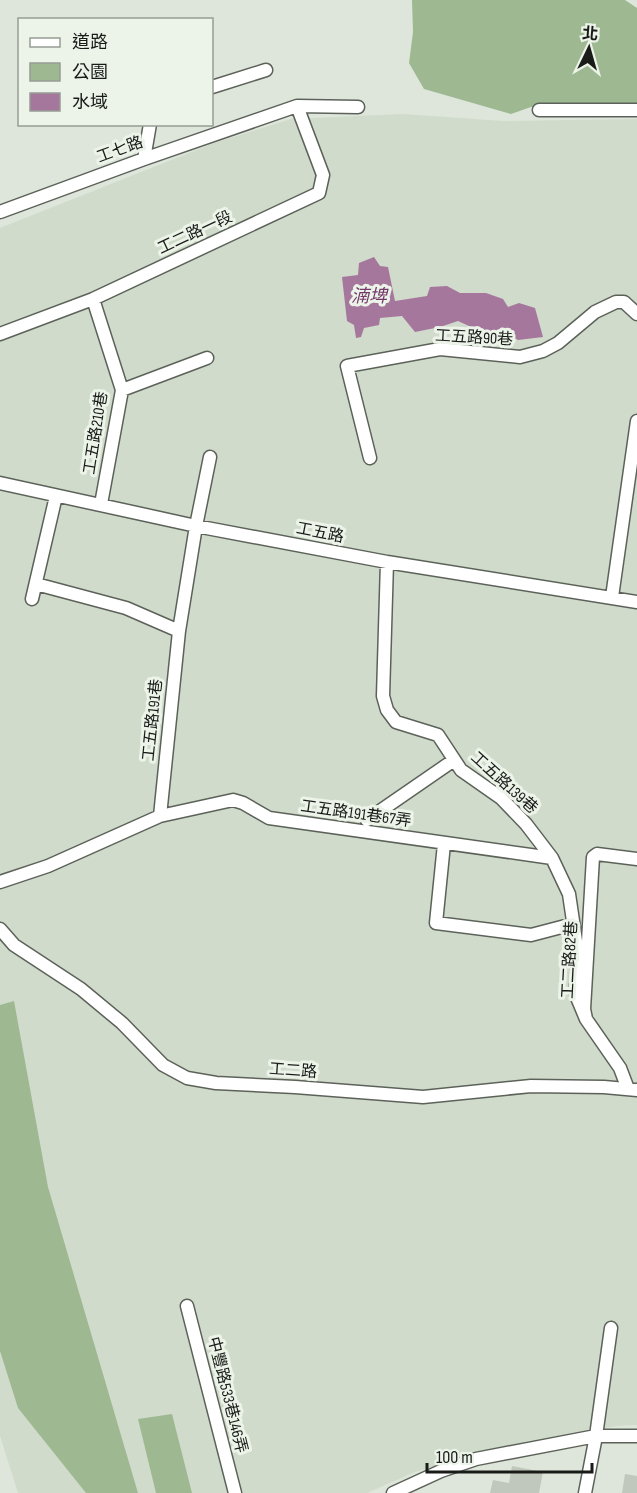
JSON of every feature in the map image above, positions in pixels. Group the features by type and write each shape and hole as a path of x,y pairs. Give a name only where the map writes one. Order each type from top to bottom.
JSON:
{"street":[{"path":"213,87 266,70"},
{"name":"工七路","path":"0,212 297,106 358,107"},
{"name":"工二路一段","path":"0,334 93,299 319,193 323,175 297,106"},
{"path":"539,110 637,110"},
{"path":"144,159 150,126"},
{"name":"工五路210巷","path":"93,299 122,390 102,504"},
{"name":"工五路90巷","path":"370,458 347,366 440,349 520,357 543,351 558,343 595,312 616,302 624,302 637,314"},
{"path":"122,390 207,358"},
{"path":"612,597 637,421"},
{"name":"工五路191巷","path":"160,816 179,631 210,457"},
{"name":"工五路","path":"0,483 196,526 387,562 637,602"},
{"path":"32,599 56,496"},
{"name":"工五路139巷","path":"387,562 383,696 387,710 396,722 438,735 461,770 501,798 526,824 552,858 569,894 577,948 576,995 586,1020"},
{"path":"36,584 126,608 179,631"},
{"path":"367,820 454,759"},
{"name":"工五路191巷67弄","path":"160,816 232,800 243,803 269,818 552,858"},
{"path":"0,882 48,866 160,816"},
{"path":"444,844 436,923 531,935 573,924"},
{"name":"工二路82巷","path":"633,1090 586,1020 584,1009 593,857 597,854 637,859"},
{"name":"工二路","path":"0,929 14,945 81,989 122,1023 163,1065 187,1078 216,1083 423,1097 531,1086 604,1087 633,1090"},
{"name":"中豐路533巷146弄","path":"187,1306 235,1493"},
{"path":"585,1493 596,1436 611,1328"},
{"path":"393,1493 441,1471 476,1459 596,1436 637,1436"}],"shaded area":[{"path":"403,114 503,121 637,119 637,1425 617,1426 527,1441 415,1472 367,1493 18,1493 0,1436 0,228 214,143 291,119"}],"green space":[{"path":"412,0 625,0 637,8 637,106 531,107 511,114 424,89 409,63 413,32"},
{"path":"14,1001 48,1187 138,1493 86,1493 18,1408 0,1351 0,1005"},
{"path":"172,1414 192,1493 156,1493 138,1419"}],"water":[{"name":"湳埤","path":"374,257 380,266 388,267 395,301 427,296 430,287 447,286 460,293 486,293 503,299 508,307 519,303 535,308 543,337 518,340 503,331 474,333 469,326 458,321 415,332 402,316 380,318 379,325 364,328 361,337 356,338 354,325 347,321 342,277 358,275 359,263"}],"building":[{"path":"512,1466 543,1472 539,1493 490,1493 493,1480 509,1483"},
{"path":"625,1474 637,1476 637,1493 622,1493"}]}
